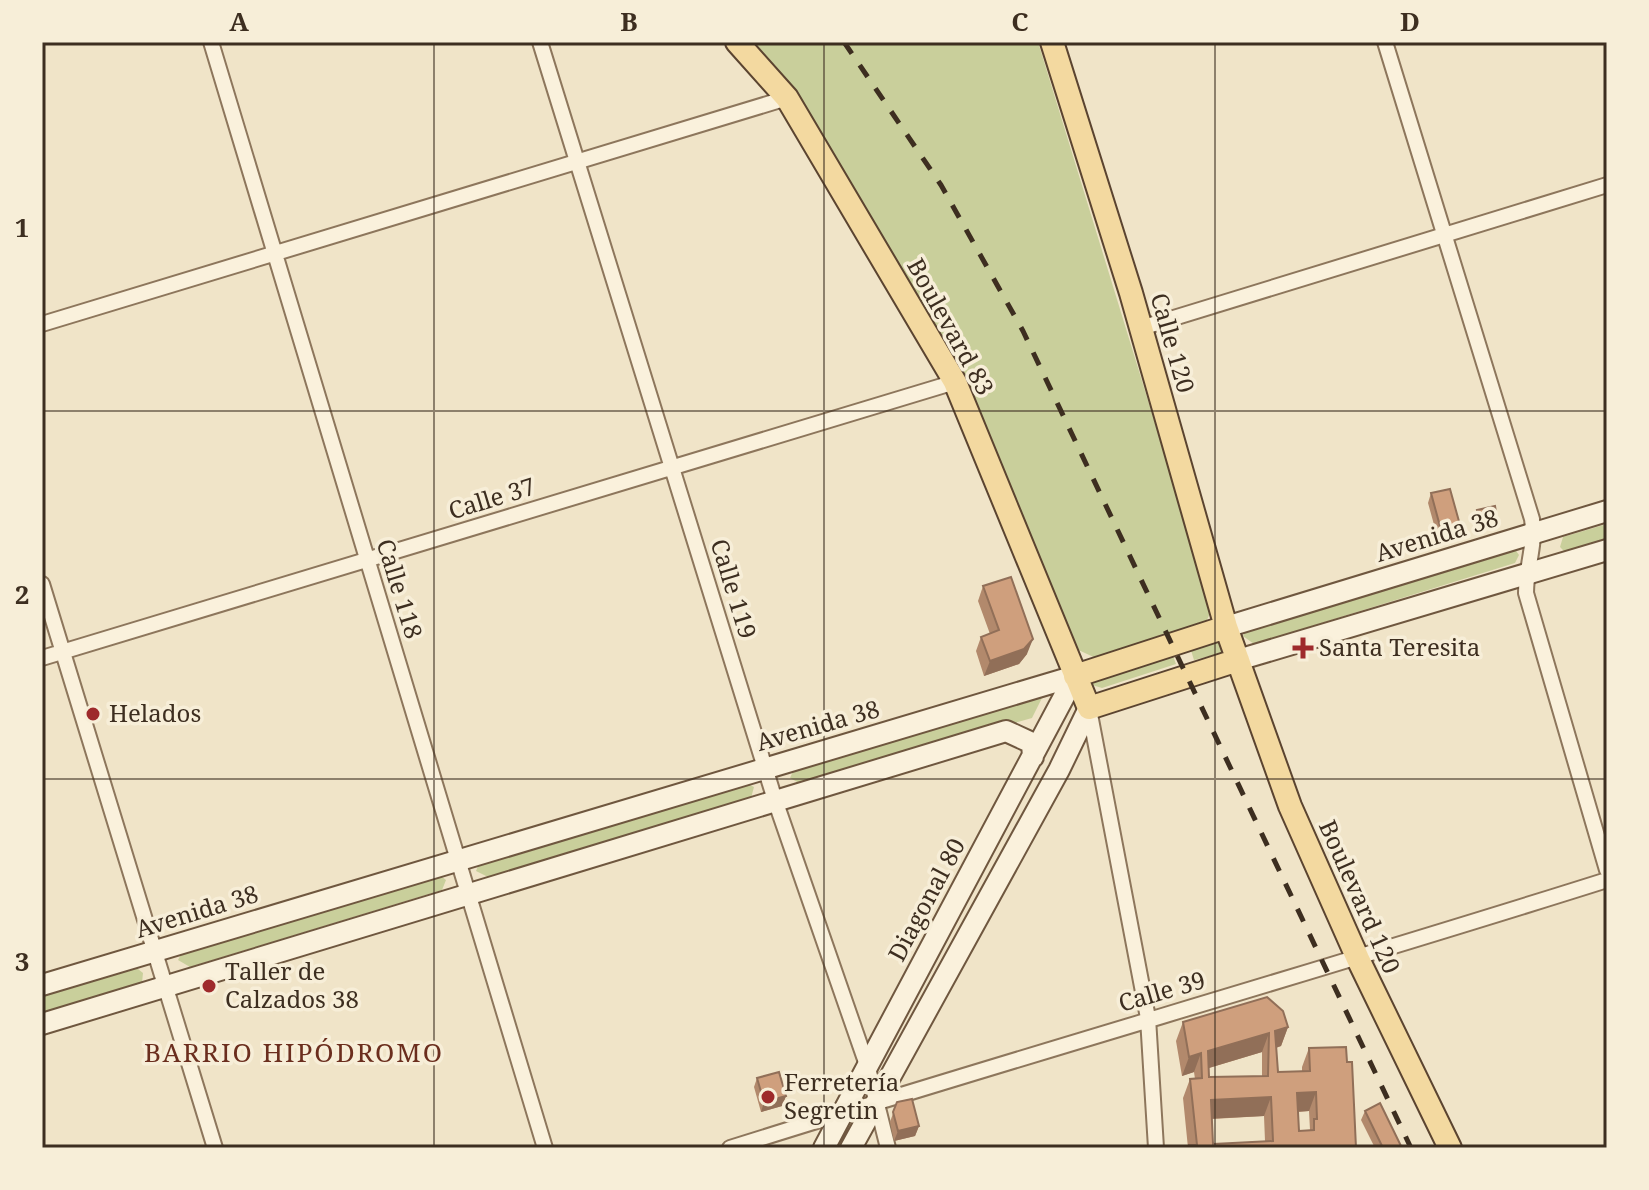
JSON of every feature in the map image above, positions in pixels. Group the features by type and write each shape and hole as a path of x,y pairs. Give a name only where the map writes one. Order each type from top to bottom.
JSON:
{"main road":[{"name":"Boulevard 83","path":"737,42 787,98 955,382 1089,708"},
{"name":"Calle 120","path":"1052,42 1141,328 1238,660"},
{"name":"Avenida 38","path":"42,985 1075,676 1607,511"},
{"path":"851,1148 1052,783 1089,708 1238,660 1607,550"},
{"name":"Boulevard 120","path":"1238,660 1290,806 1358,959 1450,1148"},
{"name":"Diagonal 80","path":"824,1148 1075,676"},
{"path":"42,1024 1006,731 1032,743 1033,757"}],"street":[{"name":"Calle 118","path":"211,42 545,1148"},
{"name":"Calle 119","path":"540,42 775,800 868,1068 888,1148"},
{"path":"1385,42 1534,533 1526,573 1526,593 1607,870"},
{"path":"42,324 787,98"},
{"path":"1141,328 1607,185"},
{"name":"Calle 37","path":"42,658 955,382"},
{"path":"42,584 215,1148"},
{"path":"1089,708 1148,1018 1156,1148"},
{"name":"Calle 39","path":"730,1148 1148,1018 1358,959 1607,880"}],"green space":[{"path":"750,42 1038,42 1212,609 1206,622 1100,660 1072,647 963,373 795,94"},
{"path":"1607,524 1607,541 1566,553 1560,547 1563,537"},
{"path":"1514,548 1519,555 1515,563 1254,644 1243,636 1249,625"},
{"path":"1224,634 1229,651 1194,660 1189,644"},
{"path":"1171,651 1176,664 1102,688 1092,685 1098,674"},
{"path":"1043,696 1032,718 801,784 790,778 795,767"},
{"path":"744,782 754,787 751,798 488,877 476,871 481,859"},
{"path":"437,873 446,880 442,890 190,967 178,960 184,949"},
{"path":"133,965 143,973 142,983 42,1013 42,992"}],"building":[{"path":"1450,489 1460,525 1441,530 1431,493"},
{"path":"1495,506 1496,512 1480,520 1477,510"},
{"path":"1011,577 1033,639 1024,649 990,661 981,637 999,630 983,586"},
{"path":"1267,997 1283,1011 1288,1027 1275,1031 1278,1072 1310,1071 1309,1048 1346,1047 1347,1062 1352,1062 1356,1148 1189,1148 1189,1145 1197,1145 1190,1079 1202,1078 1201,1053 1189,1057 1183,1022","holes":["1269,1033 1268,1076 1209,1077 1208,1051","1316,1092 1317,1119 1314,1119 1314,1130 1299,1131 1297,1093","1271,1097 1273,1141 1213,1144 1211,1100"]},
{"path":"779,1072 786,1096 764,1102 757,1078"},
{"path":"912,1099 919,1126 898,1131 893,1112 897,1102"},
{"path":"1380,1103 1402,1148 1383,1148 1365,1111"}],"railway":[{"path":"844,42 941,185 1023,331 1411,1148"}],"place":[{"name":"Santa Teresita","path":"1303,648"},
{"name":"Helados","path":"93,714"},
{"name":"Taller de Calzados 38","path":"209,986"},
{"name":"Ferretería Segretin","path":"768,1097"}],"district":[{"name":"BARRIO HIPÓDROMO","path":"294,1053"}]}
